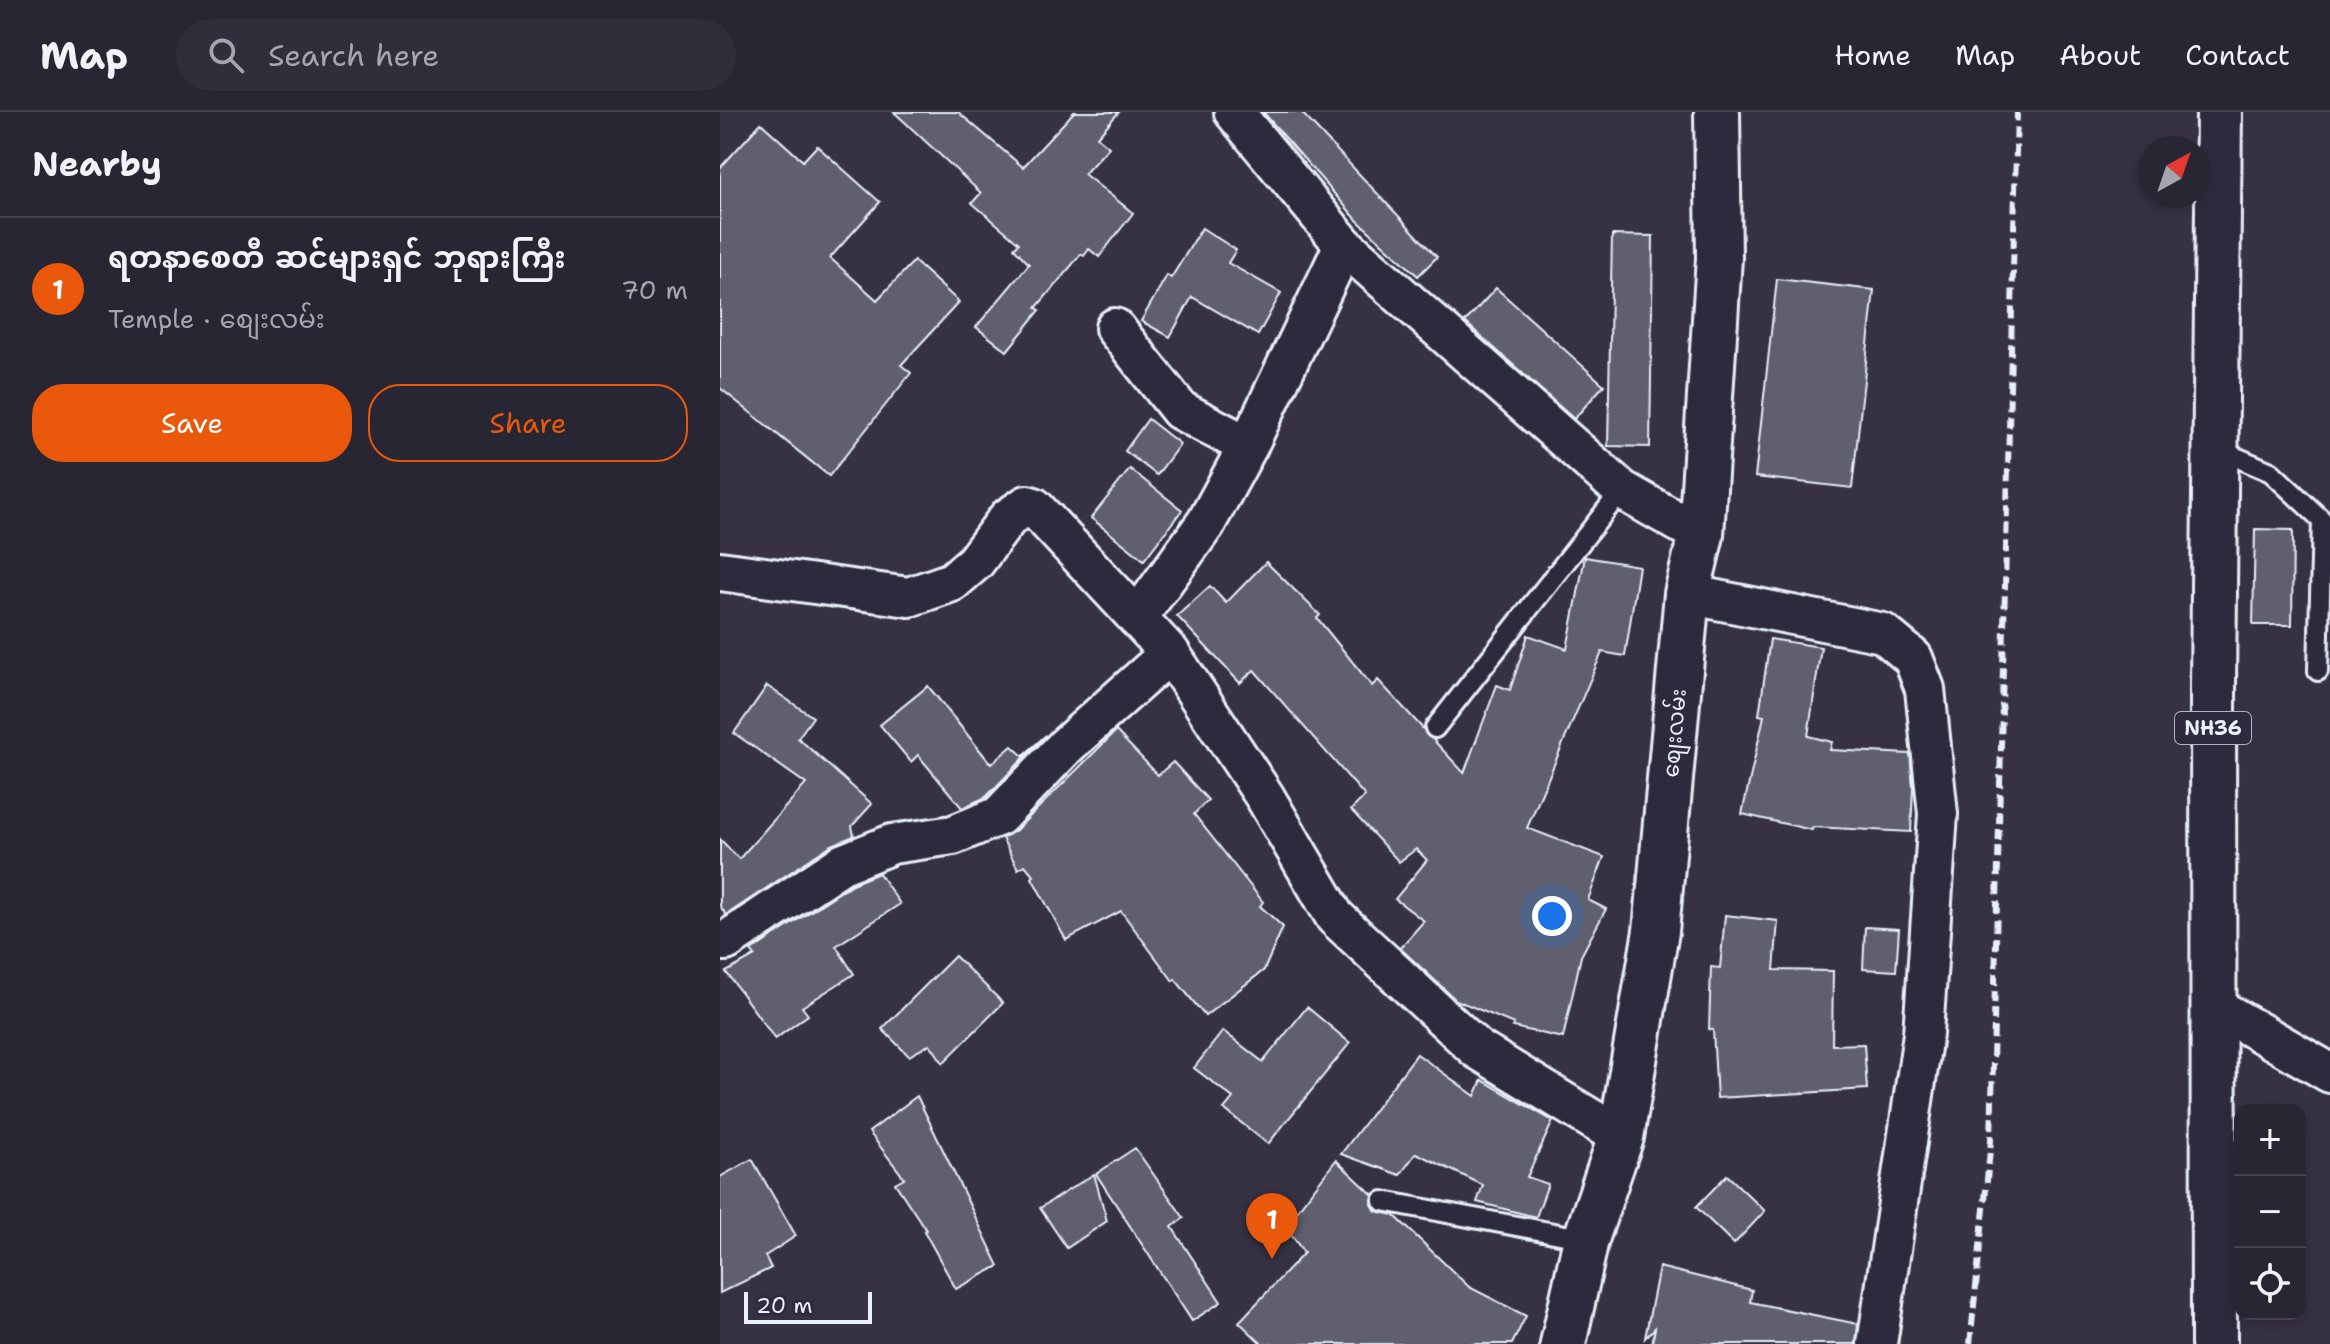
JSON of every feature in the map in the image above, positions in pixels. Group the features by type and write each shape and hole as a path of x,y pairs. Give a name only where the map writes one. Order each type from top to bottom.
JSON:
{"main road":[{"name":"စျေးလမ်း","path":"1563,1344 1586,1239 1621,1137 1656,931 1687,594 1701,535 1719,258 1717,112"},
{"name":"NH36","path":"2214,1344 2215,448 2219,112"}],"street":[{"path":"1234,112 1344,245 1622,490 1701,535"},
{"path":"1137,618 1206,523 1248,446 1344,245"},
{"path":"1115,328 1180,410 1248,446"},
{"path":"720,571 909,597 952,582 975,562 1008,518 1027,505 1034,507 1170,653 1265,797 1335,917 1477,1049 1621,1137"},
{"path":"1687,594 1883,633 1913,658 1925,689 1938,814 1924,1018 1877,1344"},
{"path":"720,941 726,941 842,864 892,844 953,835 999,816 1066,746 1170,653"},
{"path":"2214,1006 2330,1073"}],"lane":[{"path":"2215,448 2271,472 2322,520 2318,671"},
{"path":"1435,728 1622,490"},
{"path":"1383,1201 1476,1221 1586,1239"}],"building":[{"path":"894,112 958,112 1023,167 1074,112 1119,112 1097,137 1109,147 1084,174 1133,213 1099,257 1089,249 1084,256 1081,254 1036,308 1040,310 1007,351 976,327 1029,264 1014,248 1019,243 972,203 981,193"},
{"path":"1263,112 1301,112 1437,257 1418,276 1358,221"},
{"path":"761,123 803,161 817,146 880,202 830,258 877,300 914,261 959,302 901,365 911,373 829,476 720,388 720,168"},
{"path":"1202,228 1236,250 1228,263 1281,293 1258,335 1192,297 1170,337 1141,321 1167,275 1171,278"},
{"path":"1612,235 1653,236 1650,447 1608,446"},
{"path":"1777,279 1874,290 1852,488 1755,477"},
{"path":"1496,288 1604,385 1574,419 1465,322"},
{"path":"1148,419 1180,444 1157,475 1125,451"},
{"path":"1130,469 1182,510 1144,560 1091,518"},
{"path":"2255,529 2293,530 2292,625 2253,625"},
{"path":"1585,557 1639,566 1625,656 1602,652 1527,828 1604,857 1588,900 1606,909 1581,956 1563,1038 1513,1027 1514,1024 1456,1000 1400,948 1424,921 1395,899 1427,860 1416,849 1399,862 1351,810 1365,796 1254,670 1240,683 1177,616 1210,586 1226,603 1266,562 1320,615 1317,618 1372,686 1378,680 1464,773 1497,685 1510,690 1528,635 1567,649"},
{"path":"1770,639 1821,647 1808,736 1832,742 1830,750 1910,754 1913,787 1911,832 1813,827 1812,830 1742,814 1764,716 1759,715"},
{"path":"767,686 813,717 798,738 872,804 852,826 854,836 830,846 726,915 720,906 720,839 739,859 806,784 734,733"},
{"path":"928,686 991,764 1012,746 1023,756 1046,735 986,797 962,808 918,755 911,762 880,725"},
{"path":"1116,731 1158,775 1173,762 1208,800 1194,814 1263,902 1260,906 1283,927 1264,970 1205,1016 1175,979 1173,981 1121,911 1066,940 1032,878 1034,876 1025,865 1018,869 1002,838 1015,831"},
{"path":"879,873 900,904 836,946 854,974 802,1007 808,1015 775,1039 726,972 755,956 751,951 852,884"},
{"path":"1725,915 1778,921 1774,970 1833,971 1832,1045 1864,1044 1867,1089 1717,1098 1713,1030 1709,1029 1711,967 1720,968"},
{"path":"1865,927 1899,929 1896,971 1863,969"},
{"path":"955,956 1003,1003 943,1063 930,1044 909,1056 882,1029"},
{"path":"1307,1007 1350,1043 1268,1144 1224,1109 1233,1098 1194,1068 1223,1031 1263,1062"},
{"path":"1417,1054 1475,1096 1482,1080 1553,1121 1527,1177 1548,1184 1536,1217 1477,1202 1483,1185 1416,1153 1400,1175 1341,1154"},
{"path":"917,1096 999,1266 956,1289 926,1230 895,1183 904,1178 869,1132"},
{"path":"1135,1148 1184,1218 1172,1227 1221,1302 1192,1321 1096,1174"},
{"path":"752,1159 796,1236 765,1256 771,1268 720,1293 720,1177"},
{"path":"1336,1160 1373,1195 1372,1204 1376,1211 1394,1215 1469,1287 1526,1316 1512,1344 1262,1344 1239,1322 1304,1253 1282,1221 1296,1212"},
{"path":"1094,1174 1107,1221 1067,1248 1040,1208"},
{"path":"1727,1175 1765,1211 1734,1244 1696,1207"},
{"path":"1659,1267 1752,1290 1750,1302 1858,1324 1856,1344 1652,1344 1655,1328 1645,1338"}],"railway":[{"path":"1970,1344 1991,1141 2017,112"}],"place":[{"name":"ရတနာစေတီ ဆင်များရှင် ဘုရားကြီး","path":"1272,1259"}]}
